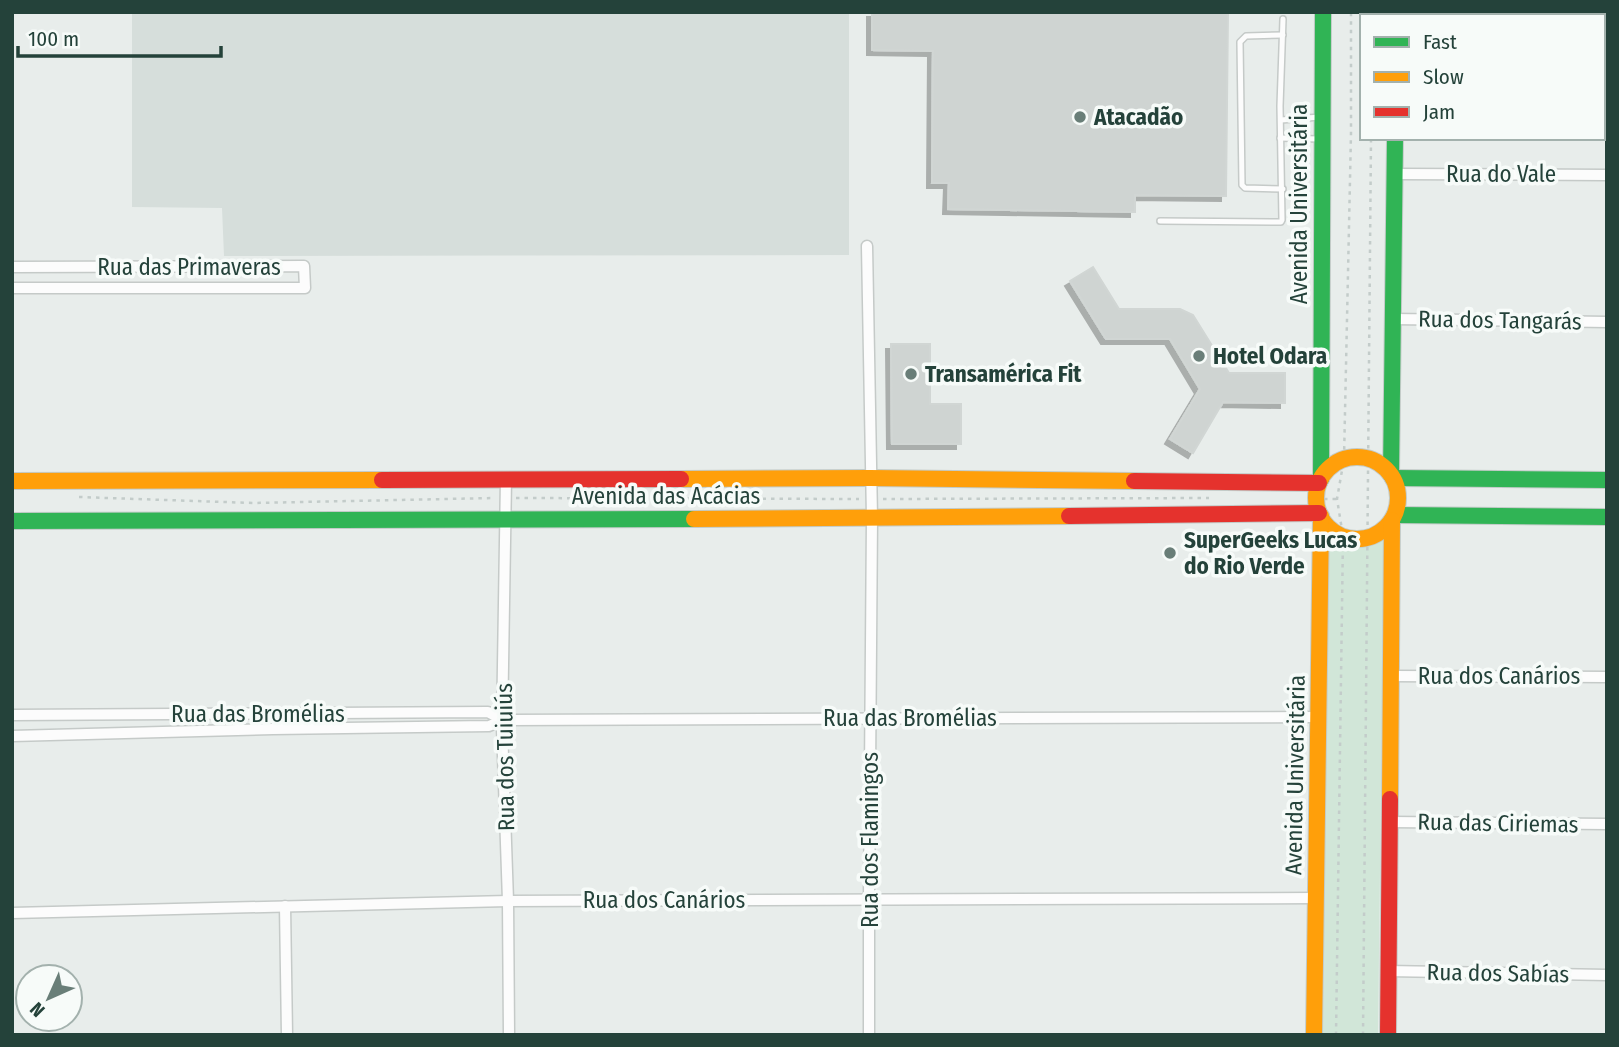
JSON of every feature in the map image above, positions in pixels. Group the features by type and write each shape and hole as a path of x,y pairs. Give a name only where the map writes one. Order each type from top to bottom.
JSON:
{"street":[{"name":"Avenida Universitária","path":"1314,1035 1323,12"},
{"path":"1388,1035 1391,676 1394,517 1398,497 1392,477 1395,140"},
{"name":"Rua do Vale","path":"1395,174 1607,175"},
{"name":"Rua dos Flamingos","path":"867,246 872,518 869,1035"},
{"name":"Rua das Primaveras","path":"12,267 304,266 305,288 12,288"},
{"name":"Rua dos Tangarás","path":"1393,319 1607,322"},
{"path":"1607,481 1392,477 1382,466 1357,457 1344,459 1331,467 1319,498 1327,525 1343,536 1352,538 1379,533 1394,517 1607,517"},
{"name":"Avenida das Acácias","path":"12,481 870,478 1319,498"},
{"name":"Rua dos Tuiuiús","path":"506,480 503,720 509,1035"},
{"name":"Avenida das Acácias","path":"12,521 872,518 1319,498"},
{"name":"Rua dos Canários","path":"1391,676 1607,677"},
{"name":"Rua das Bromélias","path":"12,715 488,712 503,720"},
{"name":"Rua das Bromélias","path":"12,736 489,726 503,720 1318,717"},
{"name":"Rua das Ciriemas","path":"1390,822 1607,824"},
{"name":"Rua dos Canários","path":"12,913 508,901 1315,898"},
{"path":"285,905 288,1035"},
{"name":"Rua dos Sabías","path":"1388,971 1607,975"}],"lane":[{"path":"1160,221 1281,222 1283,19"},
{"path":"1283,35 1246,36 1240,42 1242,184 1245,188 1283,190"},
{"path":"1281,120 1323,117"},
{"path":"1280,138 1322,139"}],"path":[{"path":"1336,1035 1343,536 1337,499 1344,459 1351,12"},
{"path":"1363,1035 1371,140"},
{"path":"79,497 253,503 506,498 1219,498"},
{"path":"1319,498 1337,499"}],"shaded area":[{"path":"132,12 849,12 849,255 224,256 222,208 132,207"}],"green space":[{"path":"1384,537 1378,1035 1323,1035 1327,539 1363,545"}],"building":[{"name":"Atacadão","path":"872,12 1228,12 1226,196 1135,195 1135,212 948,209 949,183 932,183 933,51 872,50"},
{"name":"Hotel Odara","path":"1093,267 1119,309 1180,309 1193,315 1229,373 1285,373 1285,403 1223,402 1193,453 1170,439 1200,389 1170,339 1106,339 1070,281"},
{"name":"Transamérica Fit","path":"891,344 930,344 930,404 961,404 961,444 892,444"}],"traffic: fast":[{"path":"1321,479 1323,12"},
{"path":"1391,475 1395,140"},
{"path":"1393,478 1607,480"},
{"path":"1395,515 1607,517"},
{"path":"12,521 694,519"}],"traffic: slow":[{"path":"1357,457 1373,460 1386,469 1395,482 1398,498 1395,514 1386,527 1373,536 1357,539 1341,536 1328,527 1319,514 1316,498 1319,482 1328,469 1341,460 1357,457"},
{"path":"681,479 1134,481"},
{"path":"12,481 382,480"},
{"path":"694,519 1069,516"},
{"path":"1314,1035 1321,516"},
{"path":"1390,799 1392,520"}],"traffic: jam":[{"path":"382,480 681,479"},
{"path":"1134,481 1319,483"},
{"path":"1069,516 1319,513"},
{"path":"1388,1035 1390,799"}],"place":[{"name":"Atacadão","path":"1080,117"},
{"name":"Hotel Odara","path":"1199,356"},
{"name":"Transamérica Fit","path":"911,374"},
{"name":"SuperGeeks Lucas do Rio Verde","path":"1170,553"}]}
